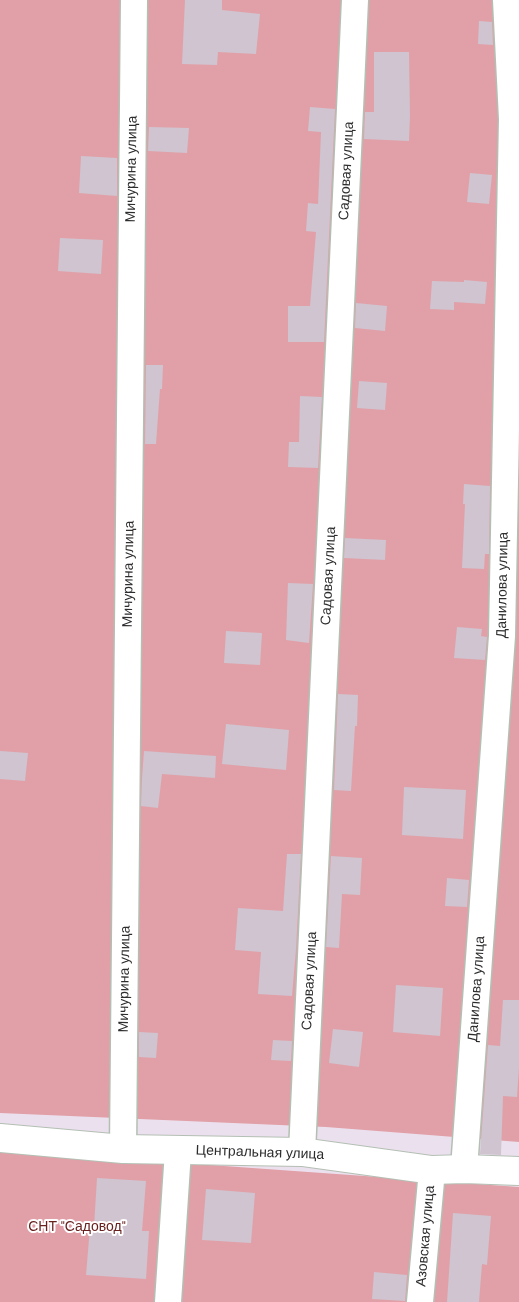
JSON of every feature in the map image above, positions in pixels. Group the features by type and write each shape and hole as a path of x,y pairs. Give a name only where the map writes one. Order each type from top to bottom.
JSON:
{"street":[{"name":"Мичурина улица","path":"123,1149 134,0"},
{"name":"Садовая улица","path":"302,1152 355,0"},
{"name":"Данилова улица","path":"464,1169 502,636 512,119 506,0"},
{"name":"Центральная улица","path":"0,1138 123,1149 302,1152 432,1170 519,1171"},
{"path":"168,1302 178,1150"},
{"name":"Азовская улица","path":"420,1302 432,1170"}],"green space":[{"path":"0,0 519,0 519,1142 326,1127 0,1113"},
{"name":"СНТ \"Садовод\"","path":"0,1143 196,1164 519,1187 519,1302 0,1302"}],"building":[{"path":"185,0 222,0 222,10 260,14 256,54 218,52 217,65 182,64"},
{"path":"479,21 492,22 493,45 478,44"},
{"path":"374,52 409,52 409,141 364,139 365,112 374,112"},
{"path":"310,107 335,109 324,342 288,342 288,306 310,306 316,232 306,231 308,203 318,204 321,132 308,131"},
{"path":"149,127 189,128 187,153 148,151"},
{"path":"81,156 117,158 117,196 79,193"},
{"path":"470,173 492,175 489,204 467,202"},
{"path":"60,238 103,240 101,274 58,271"},
{"path":"464,280 487,282 485,304 454,302 454,310 430,309 432,281 464,282"},
{"path":"356,303 387,306 385,331 355,328"},
{"path":"146,365 163,365 156,444 145,444"},
{"path":"359,381 387,383 385,410 357,408"},
{"path":"300,396 322,397 318,468 288,467 289,442 299,442"},
{"path":"464,484 490,486 489,554 485,554 484,569 462,568"},
{"path":"345,538 386,540 385,560 344,558"},
{"path":"288,583 313,584 309,643 286,640"},
{"path":"457,627 482,629 481,636 487,637 485,660 454,658"},
{"path":"226,631 262,633 260,665 224,663"},
{"path":"338,694 358,695 351,791 334,790"},
{"path":"226,724 289,730 286,770 222,764"},
{"path":"0,751 28,753 25,781 0,779"},
{"path":"144,751 216,756 215,778 162,774 158,808 141,806"},
{"path":"404,787 466,790 463,839 402,835"},
{"path":"287,854 301,854 292,996 258,994 261,952 235,950 238,908 283,911"},
{"path":"331,856 362,858 360,895 342,894 339,948 326,947"},
{"path":"447,878 469,880 467,907 445,906"},
{"path":"396,985 443,988 440,1036 393,1032"},
{"path":"503,1000 519,1000 517,1097 503,1096 501,1155 480,1154 488,1045 500,1046"},
{"path":"333,1029 363,1032 359,1067 329,1063"},
{"path":"139,1032 158,1033 156,1058 139,1057"},
{"path":"273,1040 292,1041 291,1061 271,1060"},
{"path":"97,1178 146,1181 142,1231 149,1231 146,1279 86,1275 90,1227 94,1227"},
{"path":"206,1189 255,1193 251,1243 202,1240"},
{"path":"453,1213 491,1216 487,1265 482,1264 479,1302 447,1302"},
{"path":"374,1272 407,1275 405,1301 372,1299"}]}
